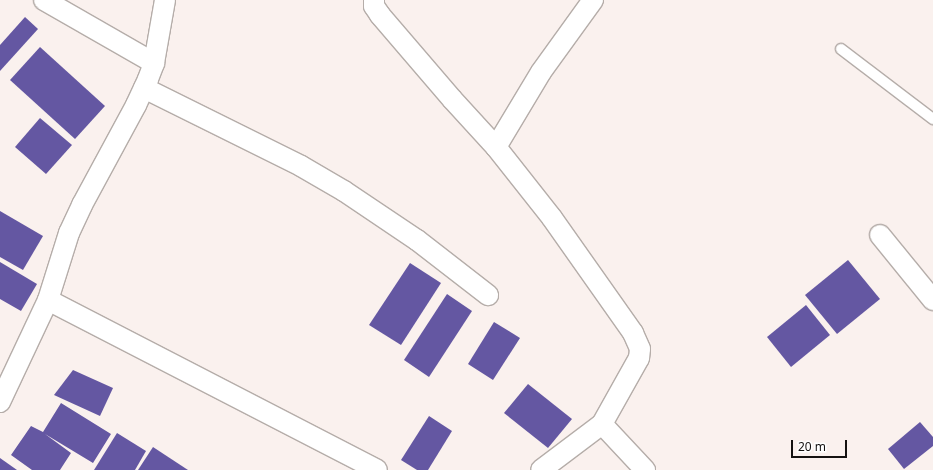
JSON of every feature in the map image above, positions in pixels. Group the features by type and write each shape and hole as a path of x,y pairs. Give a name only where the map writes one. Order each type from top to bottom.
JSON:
{"street":[{"path":"44,0 154,63"},
{"path":"0,402 48,300 69,233 82,205 144,88 154,63 165,0"},
{"path":"374,0 374,6 380,15 452,99 496,147 552,218 633,333 640,348 639,358 602,424 541,470"},
{"path":"496,147 540,72 593,0"},
{"path":"144,88 300,166 344,191 417,240 488,295"},
{"path":"880,235 933,300"},
{"path":"48,300 377,470"},
{"path":"602,424 645,470"}],"lane":[{"path":"841,49 933,119"}],"building":[{"path":"25,17 38,29 0,71 0,45"},
{"path":"40,47 105,106 75,139 10,80"},
{"path":"40,118 72,145 46,174 15,147"},
{"path":"0,211 43,236 23,270 0,257"},
{"path":"848,260 880,299 837,334 805,295"},
{"path":"0,262 37,284 21,311 0,299"},
{"path":"410,263 441,283 401,345 369,325"},
{"path":"447,294 472,311 429,377 404,360"},
{"path":"806,305 830,335 791,367 767,337"},
{"path":"494,322 520,338 493,380 468,364"},
{"path":"73,370 113,388 100,416 54,395"},
{"path":"528,384 572,419 548,448 504,413"},
{"path":"61,403 111,434 93,463 45,434 71,453 60,470 32,470 11,455 31,426 43,432"},
{"path":"429,416 452,431 428,470 417,470 401,460"},
{"path":"920,422 933,437 933,446 904,469 888,449"},
{"path":"117,433 146,451 135,470 94,470"},
{"path":"153,447 188,470 138,470"},
{"path":"0,458 17,470 0,470"}]}
